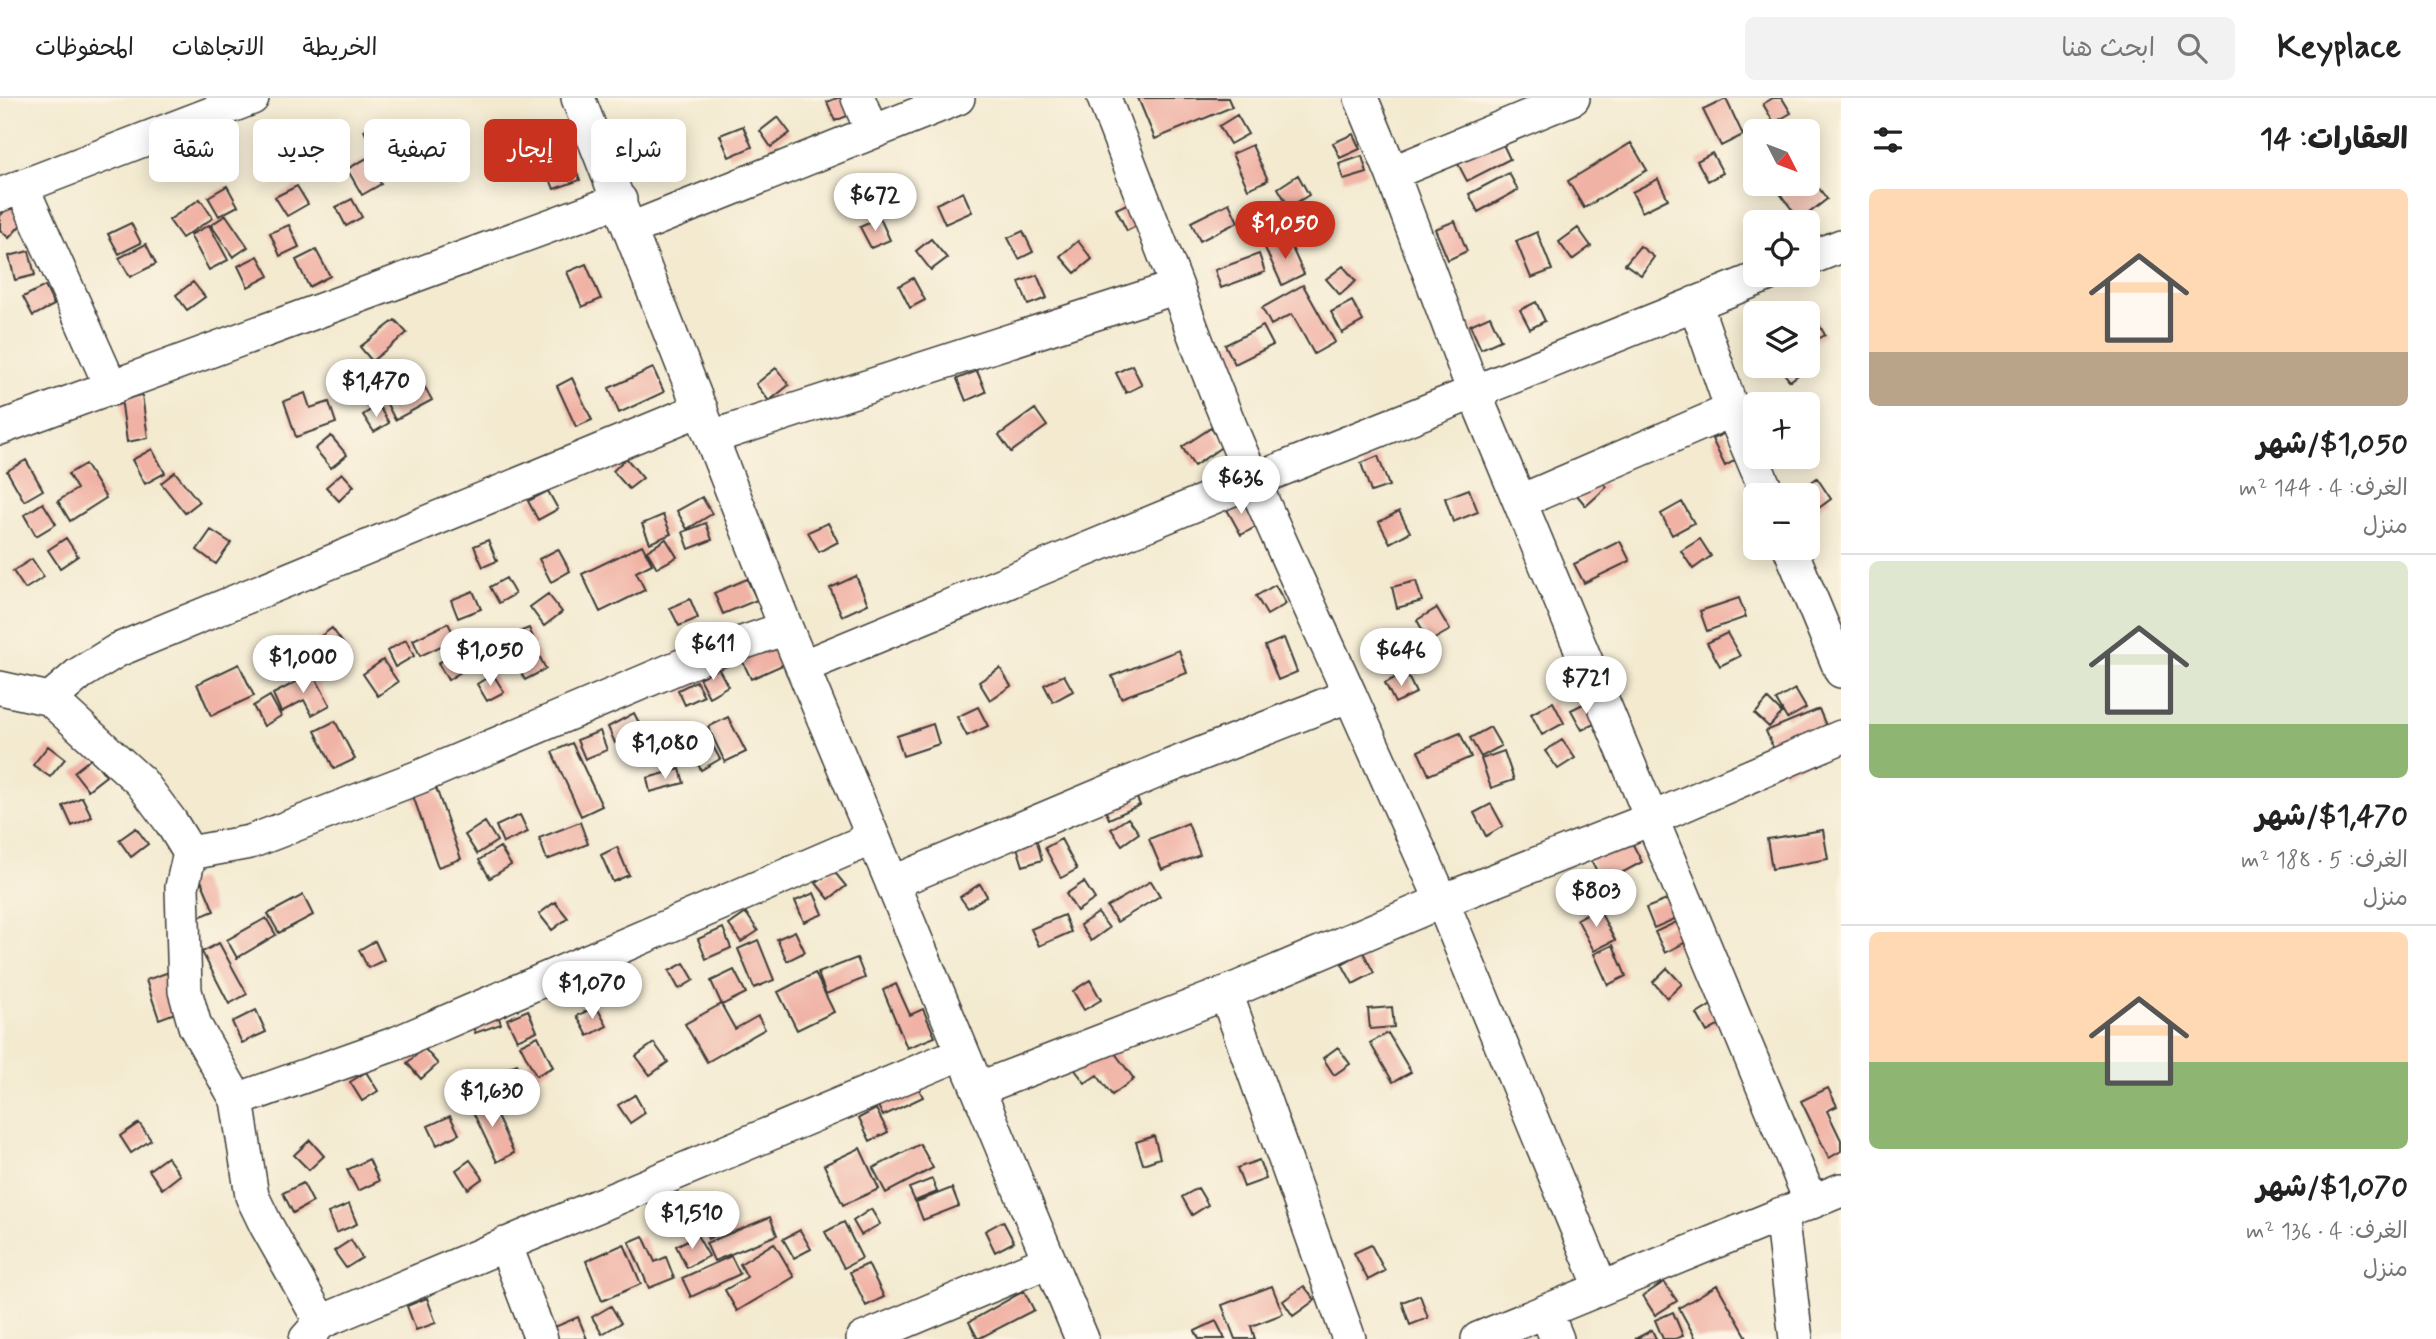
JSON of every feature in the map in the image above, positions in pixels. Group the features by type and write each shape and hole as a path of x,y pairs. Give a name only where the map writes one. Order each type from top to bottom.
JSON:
{"street":[{"path":"112,389 11,191 252,98"},
{"path":"578,98 786,628 1082,1339"},
{"path":"858,98 872,132"},
{"path":"0,428 872,132 958,98"},
{"path":"1104,98 1177,287 1205,368 1252,481 1442,901 1601,1287"},
{"path":"1361,98 1474,392 1811,1202 1796,1339"},
{"path":"1392,173 1573,98"},
{"path":"1820,254 1841,246"},
{"path":"802,667 1252,481 1743,284"},
{"path":"50,699 79,674 118,649 706,423 968,357 1086,315 1177,287"},
{"path":"1695,303 1732,411 1763,483"},
{"path":"1521,501 1732,411"},
{"path":"1795,560 1841,671"},
{"path":"190,853 250,842 419,777 708,655 786,628"},
{"path":"0,688 50,699 141,782 190,853 182,887 185,991 195,1026 237,1100 252,1196 284,1258 314,1331 505,1244 962,1052"},
{"path":"892,883 1153,773 1350,695"},
{"path":"978,1089 1226,993 1442,901 1651,819 1841,737"},
{"path":"237,1100 397,1043 873,838"},
{"path":"1226,993 1349,1339"},
{"path":"1478,1339 1551,1326 1601,1287 1811,1202"},
{"path":"505,1244 541,1339"},
{"path":"863,1339 1049,1261"}],"building":[{"path":"845,98 852,114 835,121 827,102"},
{"path":"1138,98 1228,98 1232,107 1155,139"},
{"path":"1773,98 1782,98 1791,113 1781,119 1772,119 1763,104"},
{"path":"1726,99 1743,135 1721,146 1703,110"},
{"path":"1237,115 1248,134 1230,144 1219,126"},
{"path":"778,117 790,133 771,147 760,131"},
{"path":"743,126 752,147 729,157 720,135"},
{"path":"1353,134 1360,149 1340,158 1333,143"},
{"path":"1500,138 1510,159 1467,181 1456,160"},
{"path":"1631,143 1647,170 1584,208 1568,181"},
{"path":"1252,145 1268,180 1248,189 1232,154"},
{"path":"1712,153 1723,173 1708,181 1697,161"},
{"path":"1362,156 1367,173 1344,180 1339,164"},
{"path":"364,160 364,182 381,184 362,195 350,174 350,167"},
{"path":"1509,173 1518,190 1478,212 1469,194"},
{"path":"1298,175 1309,195 1289,207 1278,188"},
{"path":"1658,179 1668,199 1642,212 1632,192"},
{"path":"551,182 574,182 554,189"},
{"path":"227,186 238,206 219,216 208,197"},
{"path":"297,186 308,204 287,216 275,197"},
{"path":"1820,190 1827,199 1813,210 1792,210 1782,196 1820,196"},
{"path":"963,192 972,212 945,224 936,204"},
{"path":"200,199 213,218 182,238 169,220"},
{"path":"352,199 362,217 346,226 336,207"},
{"path":"1133,201 1144,222 1127,231 1116,209"},
{"path":"1229,203 1238,222 1200,241 1191,222"},
{"path":"10,205 26,219 9,238 0,230 0,216"},
{"path":"226,215 248,247 233,257 211,225"},
{"path":"880,218 890,240 871,248 860,227"},
{"path":"1455,221 1467,251 1448,260 1435,229"},
{"path":"131,223 141,243 119,254 108,234"},
{"path":"209,225 228,260 209,270 190,235"},
{"path":"289,225 299,247 280,256 270,233"},
{"path":"1578,228 1591,246 1572,260 1559,242"},
{"path":"1023,231 1033,252 1019,259 1008,238"},
{"path":"1537,232 1552,270 1531,278 1516,241"},
{"path":"1287,237 1304,274 1282,285 1265,248"},
{"path":"931,239 947,258 931,270 916,251"},
{"path":"1078,241 1092,259 1075,273 1060,256"},
{"path":"146,244 156,264 130,277 119,258"},
{"path":"1640,246 1654,257 1641,275 1625,264"},
{"path":"316,250 330,276 309,287 296,260"},
{"path":"29,251 35,275 15,280 9,256"},
{"path":"1259,254 1265,272 1221,288 1215,270"},
{"path":"258,256 269,276 248,287 238,266"},
{"path":"586,264 601,299 582,307 567,272"},
{"path":"1343,266 1356,281 1340,295 1326,279"},
{"path":"1037,275 1047,298 1028,305 1019,282"},
{"path":"913,278 925,300 910,308 899,286"},
{"path":"193,282 205,297 187,310 176,295"},
{"path":"1303,285 1335,342 1314,354 1292,314 1271,325 1262,308"},
{"path":"45,286 54,305 33,316 23,297"},
{"path":"1352,301 1363,321 1342,333 1331,312"},
{"path":"1536,302 1545,321 1530,329 1520,310"},
{"path":"1490,316 1501,340 1481,349 1470,325"},
{"path":"395,320 407,333 372,361 360,347"},
{"path":"1263,326 1273,345 1235,364 1225,345"},
{"path":"1132,365 1142,385 1126,393 1116,373"},
{"path":"653,368 664,392 619,413 609,388"},
{"path":"776,368 789,385 769,401 756,384"},
{"path":"977,371 986,392 966,401 957,379"},
{"path":"375,375 386,395 366,406 355,385"},
{"path":"572,378 592,420 576,427 557,386"},
{"path":"423,384 432,400 395,420 387,404"},
{"path":"305,393 310,408 329,402 336,423 296,437 284,401"},
{"path":"142,395 148,438 127,442 121,398"},
{"path":"378,405 389,423 374,432 363,415"},
{"path":"1035,409 1047,426 1011,452 999,435"},
{"path":"1211,428 1223,446 1194,466 1182,447"},
{"path":"1725,433 1737,459 1725,466 1712,439"},
{"path":"331,436 347,455 331,468 315,449"},
{"path":"152,449 165,473 145,484 132,460"},
{"path":"1378,456 1389,486 1371,492 1361,463"},
{"path":"626,458 643,478 629,489 613,471"},
{"path":"26,460 43,490 24,501 7,471"},
{"path":"85,464 106,498 70,521 58,501 77,489 68,474"},
{"path":"1592,469 1607,487 1586,506 1571,488"},
{"path":"175,472 199,502 185,513 161,483"},
{"path":"342,473 354,486 339,501 326,487"},
{"path":"1817,478 1831,499 1820,507 1820,483 1810,483"},
{"path":"1469,489 1478,512 1453,522 1445,498"},
{"path":"548,491 558,509 538,520 528,501"},
{"path":"702,497 712,514 687,529 677,511"},
{"path":"1241,498 1257,526 1241,535 1225,506"},
{"path":"1682,502 1694,523 1672,535 1661,514"},
{"path":"43,503 56,524 36,536 24,515"},
{"path":"1399,511 1410,532 1390,543 1379,522"},
{"path":"663,515 671,534 650,543 642,524"},
{"path":"706,523 712,540 689,549 683,532"},
{"path":"828,523 838,542 819,552 808,532"},
{"path":"211,530 231,543 216,564 197,550"},
{"path":"66,538 78,556 60,568 48,550"},
{"path":"666,539 677,557 657,568 647,551"},
{"path":"1700,539 1711,556 1693,569 1681,551"},
{"path":"488,540 497,561 483,567 474,546"},
{"path":"1620,541 1630,561 1584,583 1574,564"},
{"path":"642,545 652,564 636,572 645,590 600,612 582,574"},
{"path":"558,549 570,571 551,582 539,559"},
{"path":"32,559 44,577 25,589 13,571"},
{"path":"856,576 868,604 842,616 830,588"},
{"path":"506,578 515,594 499,603 490,587"},
{"path":"747,579 757,600 723,614 714,593"},
{"path":"1416,581 1422,601 1397,608 1392,587"},
{"path":"1275,585 1286,604 1267,615 1256,596"},
{"path":"473,591 481,609 458,618 451,600"},
{"path":"548,594 562,612 544,626 530,607"},
{"path":"1739,598 1746,617 1707,631 1700,611"},
{"path":"690,599 698,618 679,626 670,608"},
{"path":"1437,608 1450,630 1429,642 1417,620"},
{"path":"448,623 456,639 420,656 413,640"},
{"path":"332,628 347,649 332,660 317,639"},
{"path":"529,628 536,644 508,656 501,639"},
{"path":"1727,633 1740,656 1720,666 1707,643"},
{"path":"1284,638 1297,672 1278,680 1265,646"},
{"path":"406,640 414,656 395,667 387,651"},
{"path":"778,643 787,663 751,679 742,660"},
{"path":"535,648 546,669 525,680 514,660"},
{"path":"1179,650 1187,673 1121,698 1112,676"},
{"path":"455,654 464,670 448,680 438,663"},
{"path":"383,660 398,682 378,696 363,674"},
{"path":"239,664 254,696 211,716 197,684"},
{"path":"718,668 728,686 709,697 699,678"},
{"path":"1000,668 1011,686 990,700 979,682"},
{"path":"1406,672 1416,693 1395,703 1385,683"},
{"path":"313,673 330,705 312,715 304,700 281,712 273,694"},
{"path":"493,674 504,692 487,701 477,684"},
{"path":"1064,675 1073,691 1053,702 1044,685"},
{"path":"696,681 704,696 685,705 678,690"},
{"path":"1795,689 1806,708 1787,719 1776,700"},
{"path":"270,696 281,716 264,726 253,706"},
{"path":"1768,699 1782,713 1769,727 1755,714"},
{"path":"1589,701 1600,721 1582,730 1571,710"},
{"path":"1553,702 1564,723 1542,735 1531,714"},
{"path":"978,707 988,726 967,736 957,717"},
{"path":"1819,709 1836,750 1784,773 1766,731"},
{"path":"634,713 642,729 615,743 608,727"},
{"path":"728,717 746,752 725,762 708,727"},
{"path":"335,721 355,759 334,769 315,731"},
{"path":"933,724 939,744 903,756 897,736"},
{"path":"1490,727 1501,746 1481,757 1470,738"},
{"path":"600,731 607,750 585,759 577,740"},
{"path":"1460,733 1471,757 1429,775 1418,751"},
{"path":"1562,740 1575,758 1558,769 1545,751"},
{"path":"673,741 683,760 665,770 655,751"},
{"path":"710,741 720,759 701,770 691,751"},
{"path":"572,743 602,806 581,816 552,752"},
{"path":"48,746 65,759 50,777 33,765"},
{"path":"1504,751 1514,780 1491,788 1481,759"},
{"path":"92,758 106,776 88,790 74,772"},
{"path":"680,769 684,783 650,792 647,778"},
{"path":"434,782 461,859 438,867 411,790"},
{"path":"1131,785 1140,805 1109,819 1100,798"},
{"path":"82,797 92,817 72,826 63,806"},
{"path":"1491,804 1503,826 1486,836 1474,813"},
{"path":"520,815 528,832 503,843 496,826"},
{"path":"1128,818 1139,833 1122,845 1111,829"},
{"path":"485,822 497,841 477,854 465,835"},
{"path":"580,822 588,844 547,860 539,838"},
{"path":"1188,823 1200,855 1162,870 1149,839"},
{"path":"136,828 148,844 131,857 119,840"},
{"path":"1823,830 1828,859 1772,869 1767,839"},
{"path":"1628,835 1642,862 1603,883 1589,856"},
{"path":"1036,838 1042,860 1023,866 1016,844"},
{"path":"1061,839 1077,869 1061,878 1045,848"},
{"path":"500,847 511,865 490,878 479,860"},
{"path":"617,847 629,875 613,882 601,855"},
{"path":"832,869 846,886 829,899 816,883"},
{"path":"200,878 214,911 199,917 185,884"},
{"path":"1151,881 1160,896 1117,922 1107,907"},
{"path":"1084,882 1095,899 1077,911 1066,894"},
{"path":"980,884 987,896 968,908 960,897"},
{"path":"814,893 823,914 804,922 795,901"},
{"path":"303,895 313,915 279,933 268,914"},
{"path":"1669,899 1677,918 1654,928 1646,908"},
{"path":"555,902 568,918 552,930 539,914"},
{"path":"1598,908 1615,940 1594,951 1577,919"},
{"path":"746,913 758,931 741,942 729,925"},
{"path":"1098,913 1109,928 1091,941 1080,925"},
{"path":"1064,915 1071,932 1039,946 1031,929"},
{"path":"266,918 276,935 237,958 227,940"},
{"path":"1681,920 1690,940 1665,953 1655,932"},
{"path":"723,928 731,948 706,959 698,939"},
{"path":"795,931 805,952 787,961 777,939"},
{"path":"758,940 774,980 754,988 738,949"},
{"path":"375,941 384,960 368,968 359,950"},
{"path":"219,943 247,994 229,1004 202,952"},
{"path":"1613,945 1626,976 1608,985 1594,954"},
{"path":"1363,952 1374,973 1353,984 1342,964"},
{"path":"857,958 865,978 826,994 818,973"},
{"path":"684,963 694,980 679,989 669,971"},
{"path":"1667,968 1682,984 1667,998 1653,982"},
{"path":"734,970 746,993 722,1005 711,981"},
{"path":"172,971 186,1009 159,1019 146,980"},
{"path":"815,973 834,1012 797,1030 778,992"},
{"path":"1090,980 1101,1000 1084,1010 1073,991"},
{"path":"896,984 910,1015 923,1009 935,1037 907,1048 883,990"},
{"path":"491,994 501,1024 475,1033 466,1002"},
{"path":"1718,1001 1729,1020 1707,1032 1697,1014"},
{"path":"721,1004 735,1029 758,1016 765,1029 707,1062 685,1024"},
{"path":"596,1006 607,1026 588,1036 577,1016"},
{"path":"1392,1007 1394,1027 1370,1029 1368,1009"},
{"path":"256,1010 266,1032 242,1043 232,1022"},
{"path":"528,1010 537,1031 517,1040 507,1019"},
{"path":"1388,1033 1411,1072 1393,1082 1370,1043"},
{"path":"538,1036 553,1067 536,1076 520,1045"},
{"path":"1106,1041 1134,1079 1112,1095 1097,1075 1085,1083 1072,1066"},
{"path":"654,1043 668,1062 650,1075 636,1056"},
{"path":"1338,1047 1350,1064 1334,1075 1323,1058"},
{"path":"424,1048 438,1064 421,1079 407,1063"},
{"path":"517,1064 525,1083 490,1098 481,1079"},
{"path":"366,1072 378,1091 362,1101 350,1082"},
{"path":"476,1075 484,1095 462,1105 454,1085"},
{"path":"913,1077 923,1097 883,1116 873,1096"},
{"path":"1828,1088 1837,1106 1827,1111 1841,1140 1841,1151 1829,1158 1801,1101"},
{"path":"635,1095 645,1113 630,1123 618,1105"},
{"path":"488,1097 514,1153 497,1162 470,1106"},
{"path":"876,1109 888,1132 870,1141 859,1118"},
{"path":"450,1116 459,1134 437,1145 428,1126"},
{"path":"139,1123 151,1140 131,1153 120,1136"},
{"path":"1154,1136 1160,1158 1143,1164 1136,1142"},
{"path":"310,1140 324,1156 309,1170 294,1155"},
{"path":"920,1144 933,1168 886,1193 873,1168"},
{"path":"860,1148 879,1189 843,1205 824,1165"},
{"path":"167,1157 180,1175 162,1189 149,1170"},
{"path":"369,1159 379,1181 358,1191 347,1170"},
{"path":"470,1160 483,1178 468,1189 456,1170"},
{"path":"1259,1160 1266,1179 1244,1187 1237,1168"},
{"path":"932,1179 937,1192 915,1201 909,1188"},
{"path":"303,1183 313,1202 293,1213 283,1193"},
{"path":"952,1188 959,1206 923,1220 916,1202"},
{"path":"1198,1188 1208,1205 1192,1215 1182,1197"},
{"path":"349,1204 357,1224 336,1233 328,1213"},
{"path":"871,1209 880,1224 861,1235 853,1221"},
{"path":"715,1213 724,1231 708,1239 699,1220"},
{"path":"770,1217 777,1235 714,1261 706,1243"},
{"path":"1003,1221 1014,1242 995,1252 985,1231"},
{"path":"844,1222 862,1258 844,1268 825,1232"},
{"path":"800,1230 811,1249 794,1258 783,1239"},
{"path":"697,1235 709,1256 687,1268 676,1246"},
{"path":"643,1236 655,1262 666,1257 674,1278 649,1288 629,1242"},
{"path":"351,1240 362,1258 346,1268 334,1251"},
{"path":"774,1243 794,1277 737,1311 725,1290 747,1277 740,1264"},
{"path":"624,1244 641,1284 602,1301 586,1261"},
{"path":"1371,1245 1385,1271 1368,1280 1354,1253"},
{"path":"731,1256 740,1274 691,1297 682,1278"},
{"path":"868,1264 884,1297 866,1306 850,1272"},
{"path":"1664,1282 1677,1301 1655,1315 1643,1296"},
{"path":"1717,1285 1748,1339 1696,1339 1679,1308"},
{"path":"1272,1286 1283,1314 1251,1326 1255,1339 1235,1339 1222,1305"},
{"path":"1304,1286 1315,1300 1293,1316 1283,1301"},
{"path":"1024,1291 1034,1310 978,1339 969,1322"},
{"path":"1420,1295 1428,1318 1410,1325 1402,1302"},
{"path":"427,1298 436,1323 416,1330 407,1306"},
{"path":"611,1306 621,1323 602,1334 592,1317"},
{"path":"1673,1312 1683,1336 1663,1339 1655,1320"},
{"path":"578,1317 587,1339 527,1339"},
{"path":"1216,1321 1225,1339 1199,1339 1195,1331"},
{"path":"1652,1330 1656,1339 1635,1339"}]}
